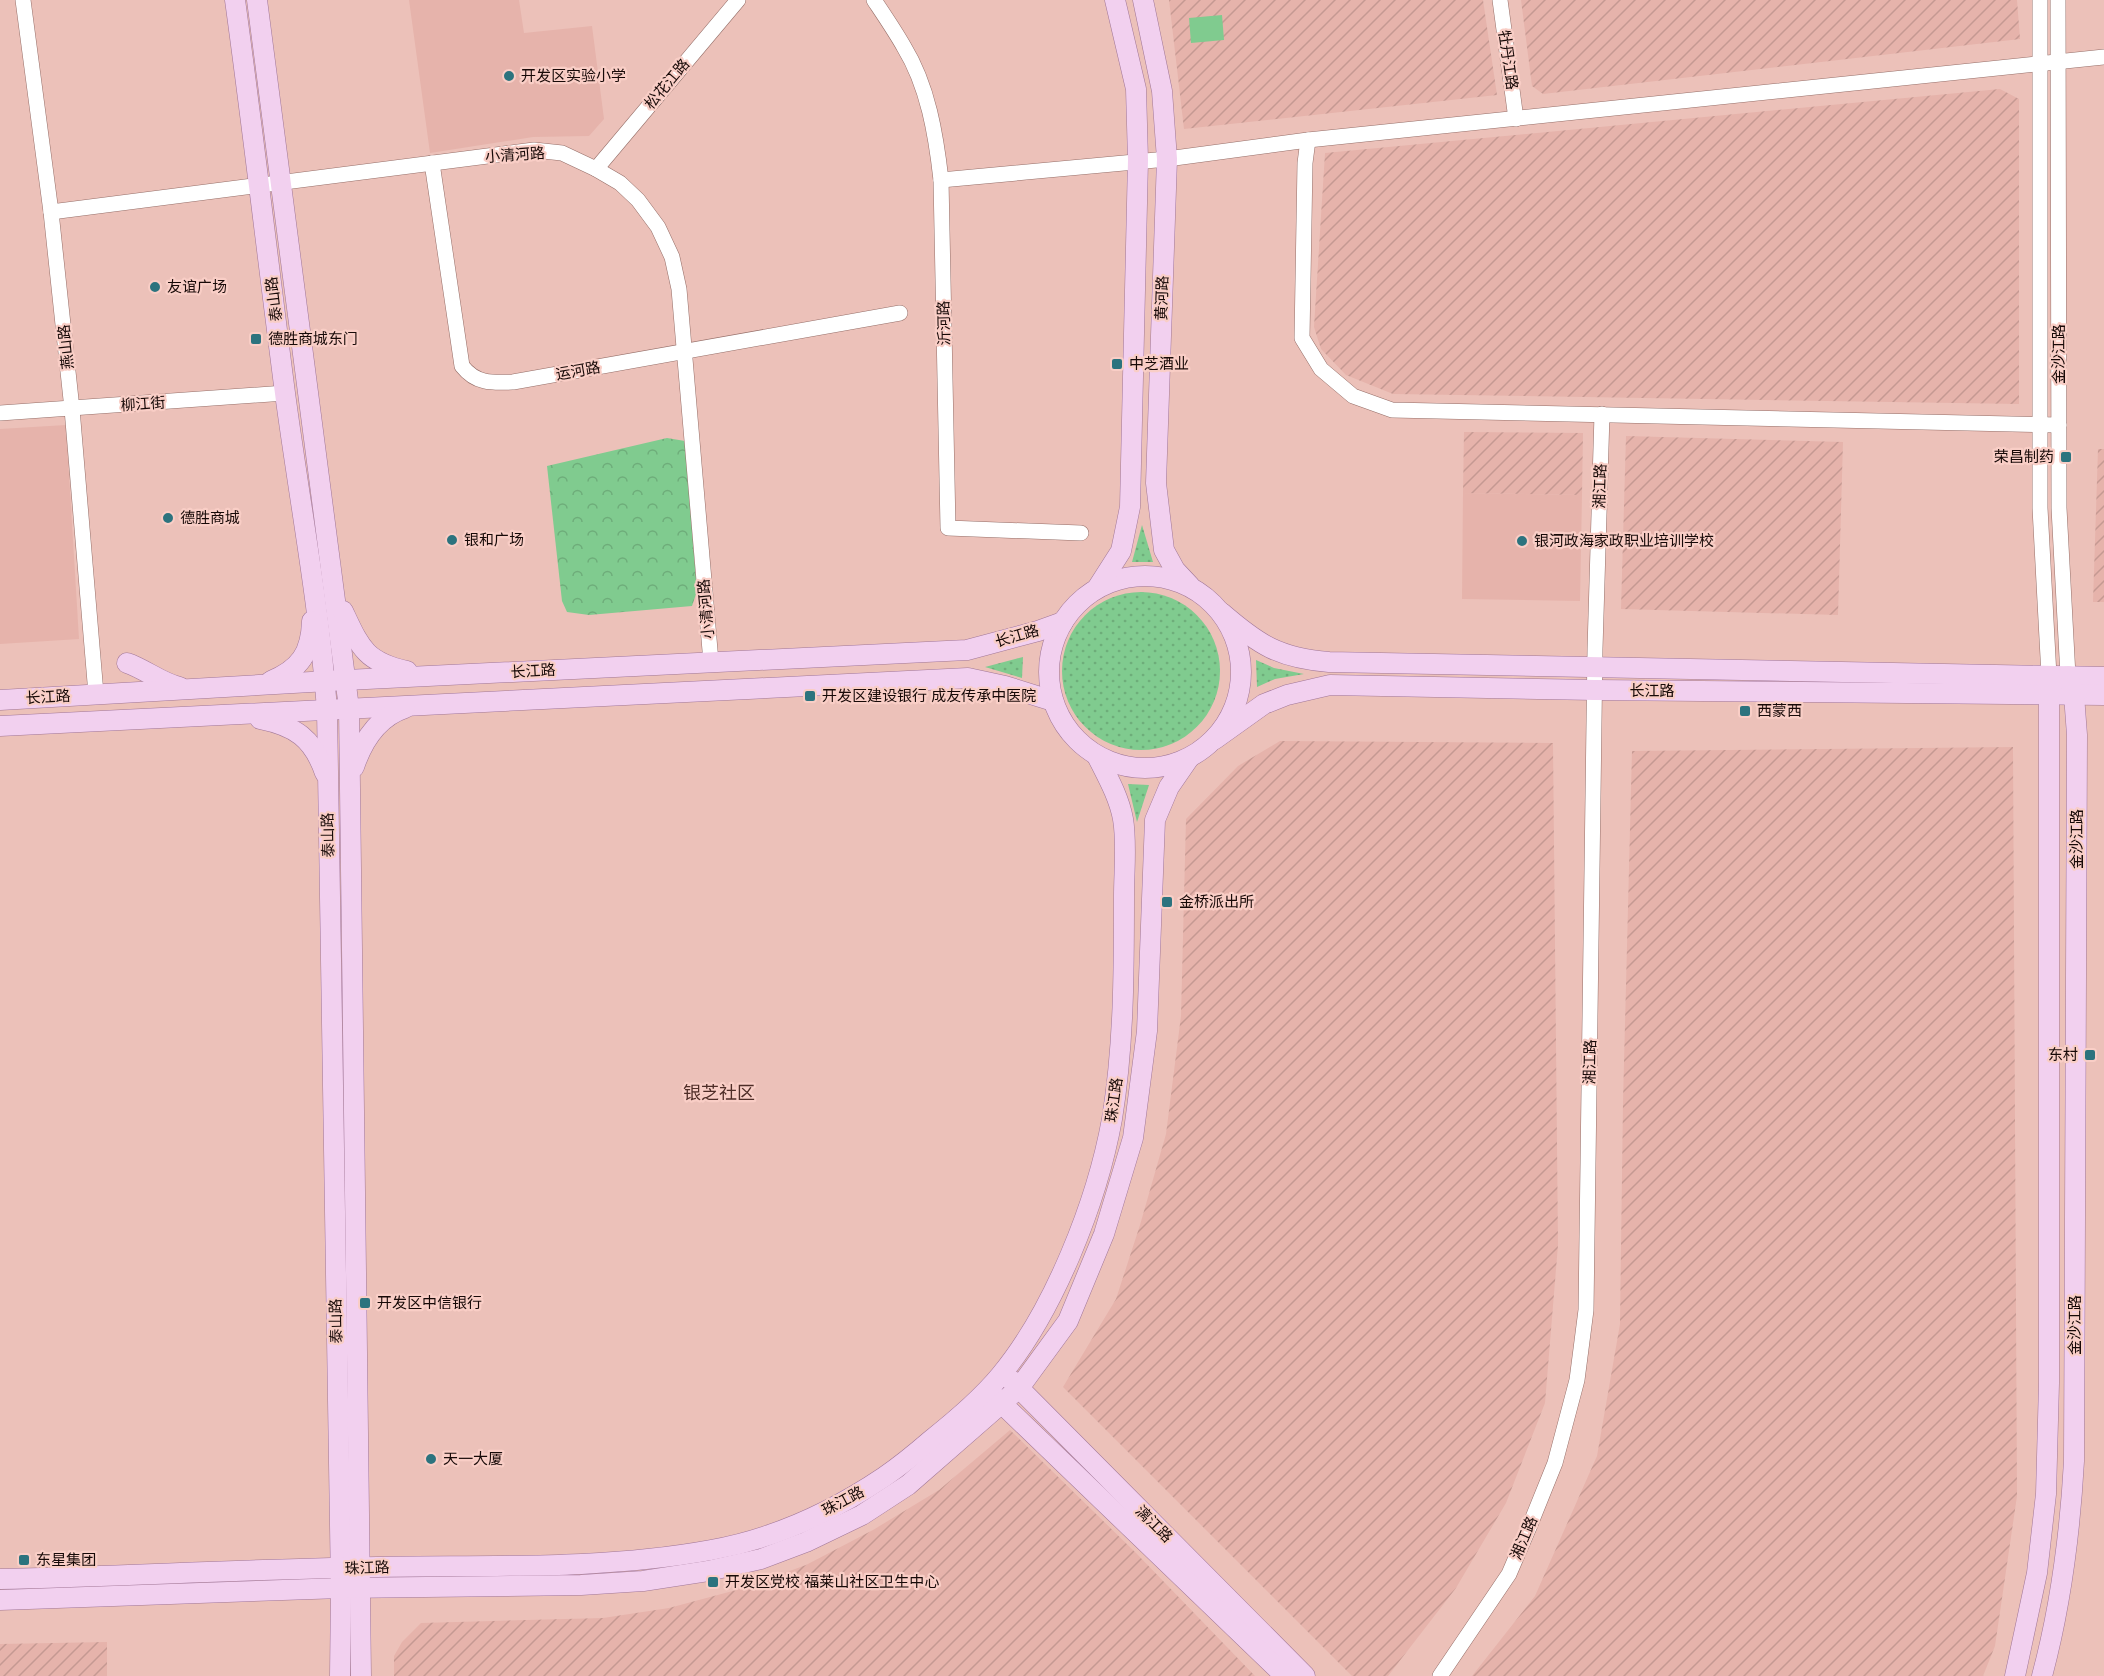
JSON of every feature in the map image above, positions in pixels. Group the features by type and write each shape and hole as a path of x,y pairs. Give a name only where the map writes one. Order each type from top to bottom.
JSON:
{"main road":[{"name":"泰山路","path":"235,0 285,393 314,594 327,709 340,1676"},
{"name":"泰山路","path":"257,0 349,708 361,1676"},
{"name":"黄河路","path":"1098,587 1121,551 1130,507 1138,160 1136,89 1115,0"},
{"name":"黄河路","path":"1143,0 1162,91 1167,159 1156,483 1164,550 1175,570 1192,588"},
{"path":"1143,576 1164,578 1192,588 1207,598 1222,613 1233,630 1240,651 1242,668 1238,701 1229,720 1215,739 1189,758 1170,765 1136,768 1096,756 1068,731 1053,701 1049,677 1050,653 1063,622 1085,597 1098,587 1117,580 1143,576"},
{"path":"334,592 358,640 373,658 392,668 446,675"},
{"path":"258,685 288,674 301,660 308,646 312,627 314,594"},
{"name":"长江路","path":"1222,613 1248,636 1282,654 1304,660 2060,685 2104,696"},
{"name":"长江路","path":"0,700 325,681 967,650 1063,622"},
{"path":"127,663 143,668 174,686 192,688"},
{"name":"长江路","path":"1215,739 1264,704 1287,694 1330,685 1595,690 2060,685 2104,677"},
{"name":"长江路","path":"0,726 968,678 1005,686 1053,701"},
{"name":"金沙江路","path":"2015,1676 2037,1573 2046,1494 2060,685"},
{"name":"金沙江路","path":"2042,1676 2064,1575 2071,1518 2074,1461 2077,735 2060,685"},
{"path":"351,781 363,744 374,730 388,715 403,708 418,705"},
{"path":"237,714 286,726 303,735 315,750 328,782"},
{"name":"珠江路","path":"0,1579 340,1579 361,1567 586,1563 654,1558 713,1550 766,1536 845,1502 887,1476 946,1428 994,1397 1003,1372 1049,1303 1083,1223 1109,1132 1117,1086 1123,1015 1123,821 1114,791 1096,756"},
{"path":"0,1600 340,1579 361,1588 569,1585 643,1581 708,1571 761,1559 806,1542 862,1515 908,1485 994,1397 1018,1388 1068,1321 1104,1234 1133,1138 1147,1031 1155,820 1169,787 1189,758"},
{"name":"漓江路","path":"1003,1372 1305,1676"},
{"name":"漓江路","path":"994,1397 1285,1676"}],"street":[{"name":"燕山路","path":"23,0 51,212 72,409 96,694"},
{"name":"松花江路","path":"596,169 738,0"},
{"name":"沂河路","path":"874,0 906,48 924,92 937,144 941,180 948,528 1081,532"},
{"name":"牡丹江路","path":"1500,0 1516,119"},
{"name":"金沙江路","path":"2040,0 2040,508 2060,685"},
{"name":"金沙江路","path":"2058,0 2060,685"},
{"path":"941,180 1167,159 1308,140 2104,57"},
{"path":"1308,140 1305,164 1302,338 1321,369 1353,396 1392,410 2059,424"},
{"name":"小清河路","path":"51,212 534,150 562,153 620,183 638,200 658,227 672,257 679,289 711,662"},
{"name":"运河路","path":"432,163 462,366 470,376 488,383 513,382 900,313"},
{"name":"柳江街","path":"0,413 285,393"},
{"name":"湘江路","path":"1440,1676 1509,1574 1555,1463 1577,1380 1586,1310 1595,668 1602,414"}],"shaded area":[{"name":"开发区实验小学","path":"409,0 519,0 524,33 592,26 604,119 589,136 533,137 430,153"},
{"path":"1169,0 1483,0 1497,95 1184,129"},
{"path":"1521,0 2017,0 2020,39 1543,94 1532,86"},
{"path":"2000,89 2019,99 2019,404 1393,394 1346,375 1321,349 1314,327 1325,153"},
{"path":"66,425 79,639 0,644 0,429"},
{"path":"1464,432 1583,433 1582,495 1463,493"},
{"path":"1626,436 1843,442 1838,615 1621,609"},
{"path":"2098,449 2104,449 2104,602 2093,602"},
{"name":"银河政海家政职业培训学校","path":"1463,493 1582,495 1580,601 1462,599"},
{"path":"1280,741 1553,743 1558,1245 1545,1403 1506,1503 1456,1588 1388,1676 1352,1676 1063,1387 1116,1299 1166,1134 1181,1016 1186,819 1238,766"},
{"path":"2013,747 2017,1496 1995,1646 1983,1676 1472,1676 1535,1596 1597,1456 1620,1324 1632,751"},
{"path":"1010,1430 1136,1553 1255,1676 394,1676 394,1656 402,1642 421,1623 603,1618 669,1608 740,1589 806,1565 873,1530 939,1490"},
{"path":"107,1642 107,1676 0,1676 0,1644"}],"green space":[{"path":"1222,15 1224,40 1191,43 1189,18"},
{"path":"667,438 685,441 697,591 692,606 589,615 567,612 562,601 547,466"},
{"path":"1142,525 1153,562 1132,562"},
{"path":"1141,592 1171,598 1197,615 1214,641 1220,671 1214,701 1197,727 1171,744 1141,750 1111,744 1085,727 1068,701 1062,671 1068,641 1085,615 1111,598"},
{"path":"1023,657 1022,678 985,667"},
{"path":"1256,660 1274,668 1304,674 1275,679 1257,687"},
{"path":"1128,784 1149,785 1137,822"}],"place":[{"name":"开发区实验小学","path":"509,76"},
{"name":"友谊广场","path":"155,287"},
{"name":"德胜商城东门","path":"256,339"},
{"name":"中芝酒业","path":"1117,364"},
{"name":"荣昌制药","path":"2066,457"},
{"name":"德胜商城","path":"168,518"},
{"name":"银和广场","path":"452,540"},
{"name":"银河政海家政职业培训学校","path":"1522,541"},
{"name":"开发区建设银行 成友传承中医院","path":"810,696"},
{"name":"西蒙西","path":"1745,711"},
{"name":"金桥派出所","path":"1167,902"},
{"name":"东村","path":"2090,1055"},
{"name":"开发区中信银行","path":"365,1303"},
{"name":"天一大厦","path":"431,1459"},
{"name":"东星集团","path":"24,1560"},
{"name":"开发区党校 福莱山社区卫生中心","path":"713,1582"}],"district":[{"name":"银芝社区","path":"719,1093"}]}
